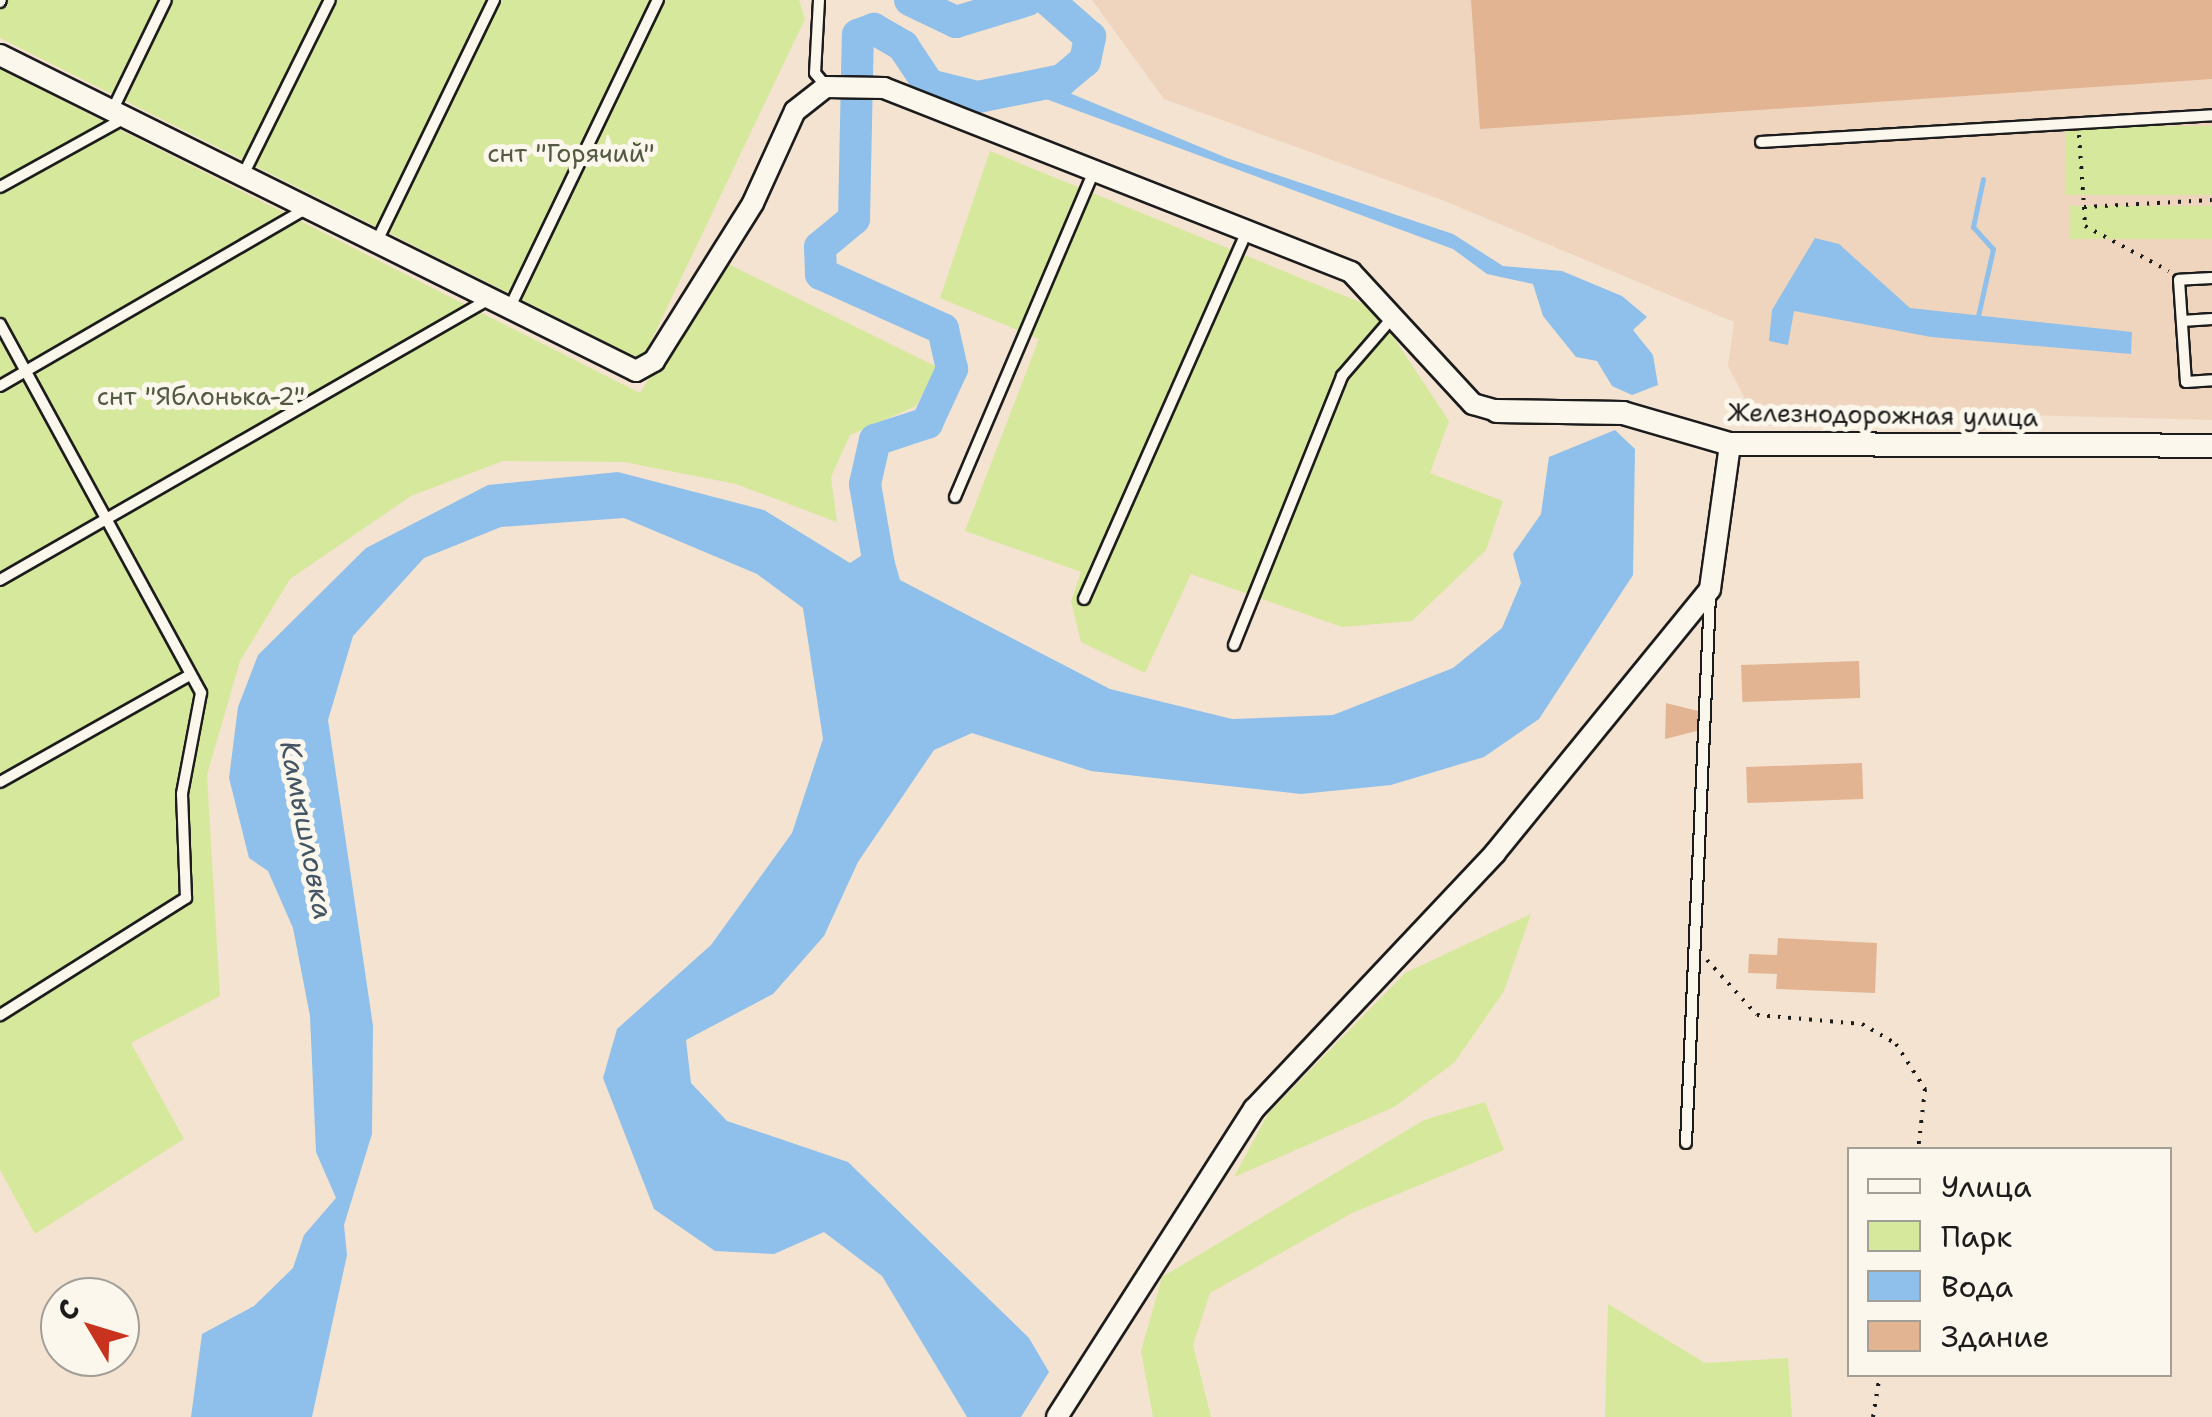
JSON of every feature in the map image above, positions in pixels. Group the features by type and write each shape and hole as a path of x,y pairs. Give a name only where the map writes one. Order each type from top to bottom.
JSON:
{"street":[{"path":"0,55 636,371 654,361 753,203 795,111 826,87 884,88 1350,272 1398,315 1474,404 1497,411"},
{"name":"Железнодорожная улица","path":"1497,411 1623,414 1730,444 2212,446"},
{"path":"1057,1417 1254,1109 1495,853 1710,589 1730,444"}],"lane":[{"path":"0,187 119,114 166,0"},
{"path":"242,175 330,0"},
{"path":"378,241 494,0"},
{"path":"0,580 501,302 658,0"},
{"path":"819,0 816,73 826,87"},
{"path":"1761,142 2212,114"},
{"path":"955,497 1094,171"},
{"path":"0,386 307,207"},
{"path":"1084,598 1247,232"},
{"path":"2212,278 2180,280 2186,382 2212,380"},
{"path":"1234,645 1342,376 1363,340 1398,315"},
{"path":"2182,321 2212,318"},
{"path":"0,324 186,678"},
{"path":"1686,1143 1698,942 1710,589"},
{"path":"0,782 186,678 199,679 201,693 182,794 186,898 0,1015"}],"path":[{"path":"2078,122 2085,226 2180,280"},
{"path":"2084,207 2212,200"},
{"path":"1698,942 1734,1000 1757,1014 1862,1024 1896,1044 1924,1089 1918,1147"},
{"path":"1873,1417 1880,1377"}],"shaded area":[{"path":"1092,0 2212,0 2212,420 1948,413 1938,425 1759,426 1728,366 1734,322 1442,200 1164,99"}],"green space":[{"name":"снт \"Горячий\"","path":"0,0 799,0 805,19 642,360 0,38"},
{"name":"снт \"Яблонька-2\"","path":"0,69 640,393 722,261 937,367 916,406 850,435 831,477 837,522 736,484 624,462 503,461 411,496 290,579 240,661 207,775 220,996 131,1043 184,1139 35,1234 0,1170"},
{"path":"2066,126 2212,126 2212,195 2066,195"},
{"path":"990,151 1374,308 1449,421 1430,473 1503,501 1486,550 1412,621 1342,627 1191,574 1145,673 1081,642 1071,601 1081,572 965,531 1039,339 940,298"},
{"path":"2069,206 2212,206 2212,239 2069,239"},
{"path":"1531,914 1504,991 1454,1063 1394,1107 1234,1177 1269,1112 1405,973"},
{"path":"1485,1102 1504,1150 1352,1213 1210,1293 1193,1345 1211,1417 1153,1417 1141,1351 1162,1277 1424,1120"},
{"path":"1608,1304 1705,1363 1788,1358 1792,1417 1605,1417"}],"water":[{"path":"1033,78 1227,158 1453,234 1503,266 1562,271 1622,296 1647,317 1633,330 1653,355 1658,385 1632,395 1612,386 1597,361 1576,357 1543,316 1533,284 1487,274 1453,249 1035,95 1019,83"},
{"path":"1815,238 1839,244 1910,308 2132,332 2131,354 1931,337 1794,311 1788,345 1769,341 1772,310"},
{"path":"1615,430 1635,449 1633,575 1539,719 1484,757 1391,785 1301,794 1091,771 972,733 934,750 858,862 824,936 773,994 686,1040 691,1083 727,1121 848,1162 1029,1338 1049,1372 1021,1417 967,1417 882,1276 824,1232 774,1254 715,1251 654,1209 603,1078 617,1029 711,945 792,833 823,739 803,608 757,574 624,518 501,527 424,558 353,636 328,720 373,1026 372,1134 344,1225 347,1255 312,1417 191,1417 202,1334 254,1306 293,1268 304,1235 336,1198 316,1152 310,1016 293,928 268,871 249,858 229,778 238,707 258,655 366,548 488,485 618,472 764,510 850,563 888,538 900,580 1110,689 1232,719 1333,715 1453,668 1502,628 1521,583 1513,554 1541,514 1549,457"}],"building":[{"path":"1471,0 2212,0 2212,79 1480,129"},
{"path":"1859,661 1860,698 1742,702 1741,665"},
{"path":"1666,703 1702,712 1701,730 1665,739"},
{"path":"1862,763 1863,799 1747,803 1746,767"},
{"path":"1778,938 1877,943 1875,993 1776,989 1777,974 1748,973 1749,954 1777,955"}],"waterway":[{"name":"Камышловка","path":"910,0 956,22 1028,0"},
{"name":"Камышловка","path":"871,577 880,571 865,484 875,440 927,423 952,369 943,329 821,274 820,247 854,219 858,35 874,29 903,46 929,85 978,97 1062,80 1085,61 1090,37 1048,0"},
{"path":"1978,316 1993,249 1973,227 1983,179"}]}
